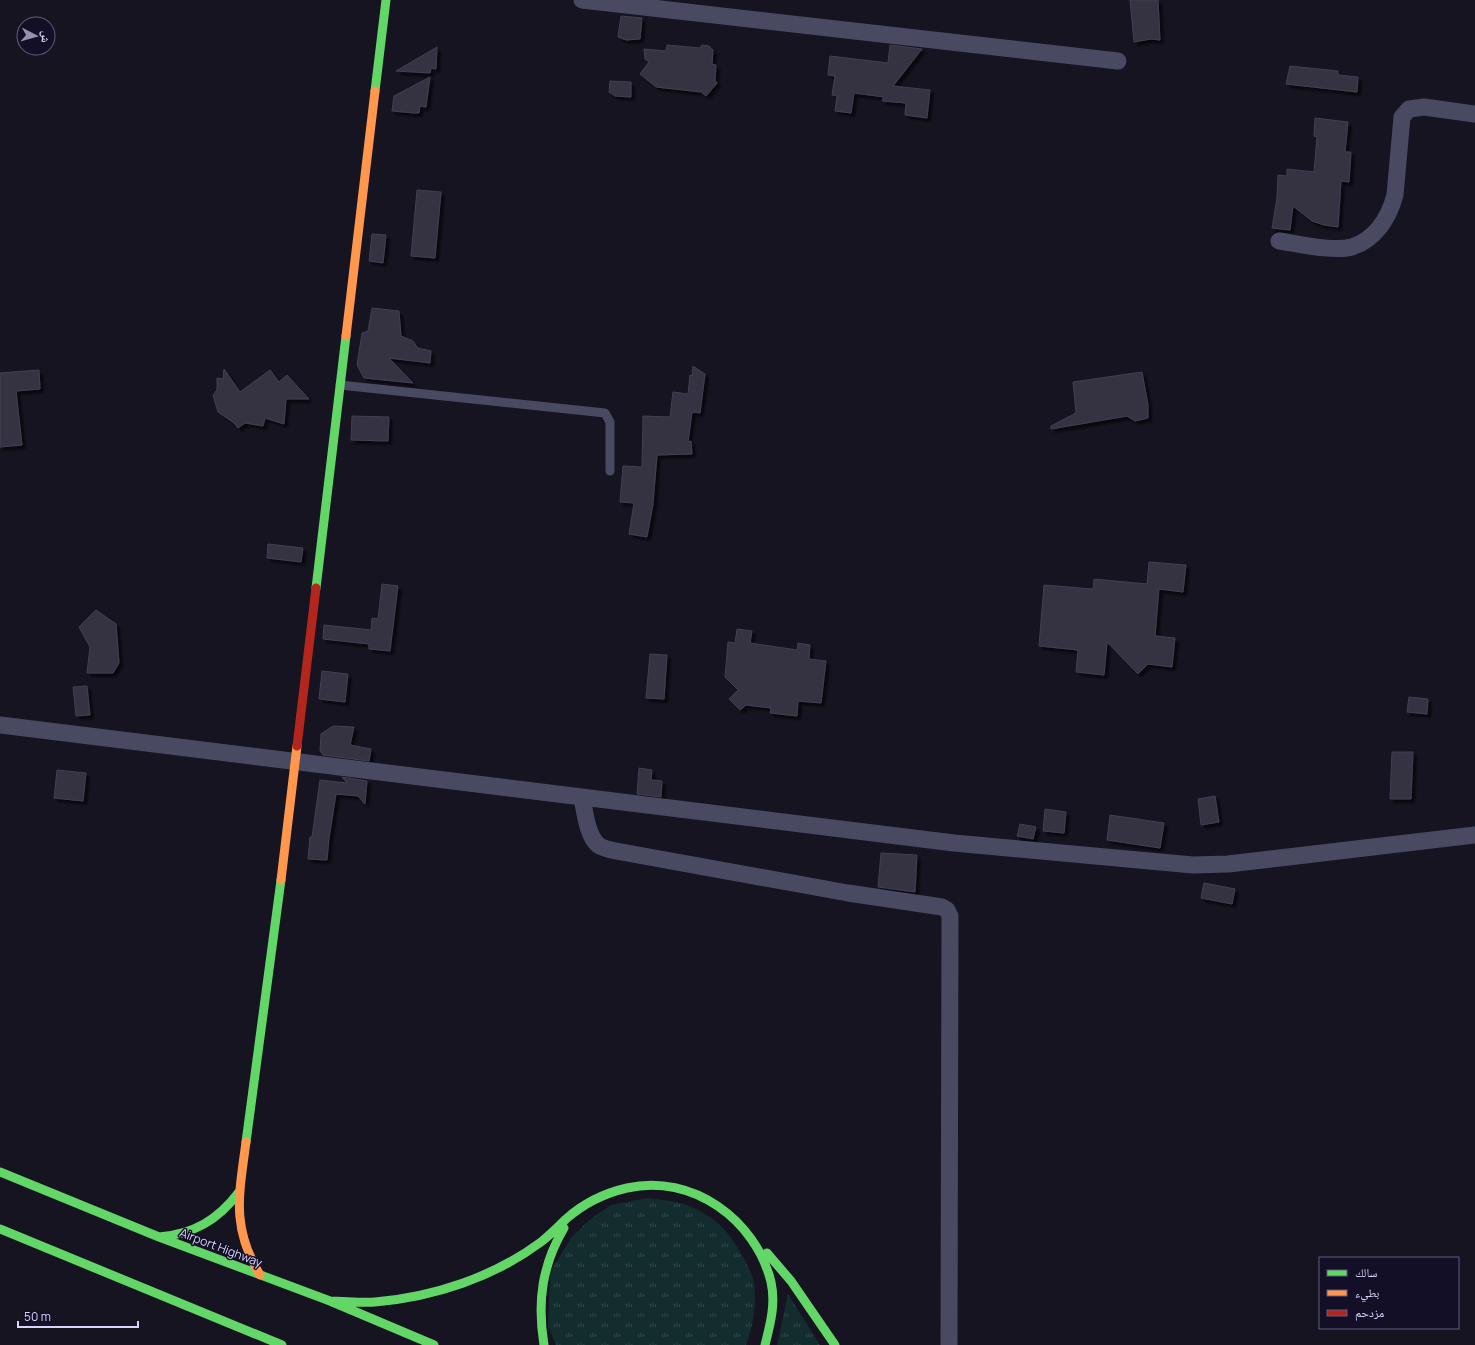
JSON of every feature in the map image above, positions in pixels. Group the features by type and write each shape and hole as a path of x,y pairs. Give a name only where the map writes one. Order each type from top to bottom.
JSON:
{"main road":[{"path":"260,1275 246,1250 241,1236 238,1221 239,1192 296,761 386,0"},
{"name":"Airport Highway","path":"0,1172 159,1237 330,1301 434,1345"},
{"path":"330,1301 382,1301 419,1296 462,1284 503,1266 516,1258 541,1242 575,1212 610,1194 634,1186 653,1184 673,1186 693,1191 711,1201 748,1231 791,1281 835,1345"},
{"path":"159,1237 183,1234 205,1226 224,1211 239,1192"},
{"path":"544,1345 540,1315 540,1299 543,1276 550,1253 575,1212"},
{"path":"0,1229 282,1345"},
{"path":"748,1231 760,1248 768,1266 774,1294 773,1322 765,1345"}],"street":[{"path":"582,0 1118,61"},
{"path":"1278,241 1333,248 1352,247 1366,239 1378,230 1392,206 1395,195 1402,117 1409,109 1424,108 1475,114"},
{"path":"0,725 954,844 1193,865 1228,864 1475,836"},
{"path":"582,798 589,828 599,846 616,851 848,893 942,907 947,910 950,916 949,1345"}],"lane":[{"path":"340,385 605,413 610,422 610,471"}],"green space":[{"path":"647,1198 677,1202 698,1210 719,1224 736,1245 753,1279 755,1295 751,1330 746,1345 556,1345 548,1326 550,1272 571,1238 588,1221 611,1205"},
{"path":"788,1294 820,1345 777,1345"}],"building":[{"path":"1130,0 1158,0 1160,40 1151,39 1134,42"},
{"path":"621,16 642,18 640,39 626,40 618,37"},
{"path":"667,45 700,48 702,45 709,46 713,50 712,64 716,65 715,80 717,83 706,96 701,92 656,87 640,74 649,62 645,59 644,49 666,51"},
{"path":"890,45 922,49 893,86 930,90 927,118 905,115 906,103 882,101 884,97 854,93 851,113 835,111 837,96 832,95 835,76 828,75 830,56 888,63"},
{"path":"437,47 436,69 431,68 430,73 396,71"},
{"path":"1290,66 1338,71 1338,75 1358,77 1357,92 1286,84"},
{"path":"430,77 426,107 420,106 419,113 392,111 394,96"},
{"path":"610,81 631,82 631,97 615,96 609,92"},
{"path":"1315,118 1348,122 1345,152 1351,152 1349,182 1341,181 1338,227 1312,221 1293,206 1290,230 1272,228 1277,198 1278,175 1287,176 1287,169 1314,172 1317,137 1314,136"},
{"path":"417,190 441,192 435,258 411,256"},
{"path":"372,234 386,235 383,263 369,261"},
{"path":"372,308 399,311 401,336 413,341 418,348 431,351 430,363 389,358 413,383 364,378 357,365 362,333 368,331"},
{"path":"693,366 705,374 700,413 692,412 688,442 691,441 692,454 657,455 653,504 647,537 629,534 634,503 620,502 623,466 642,467 643,416 670,417 673,392 688,394 690,375 692,376"},
{"path":"224,369 240,392 270,370 279,382 287,375 309,399 286,399 284,424 265,418 263,426 245,423 238,428 234,423 218,412 213,395 217,390 217,378 223,379"},
{"path":"39,370 40,389 16,391 22,445 0,447 0,373"},
{"path":"1142,372 1148,405 1148,418 1135,421 1127,416 1051,429 1051,426 1076,413 1073,382"},
{"path":"352,416 389,417 388,441 351,440"},
{"path":"268,544 303,548 301,562 267,558"},
{"path":"1149,562 1186,565 1183,592 1159,589 1155,636 1175,638 1172,667 1148,664 1138,674 1107,642 1104,675 1076,672 1078,650 1039,646 1044,585 1093,589 1094,579 1147,584"},
{"path":"382,584 398,586 390,651 369,649 369,644 323,639 324,625 371,630 372,618 378,619"},
{"path":"96,610 116,624 119,663 113,673 87,673 90,647 79,627"},
{"path":"737,629 752,631 750,643 797,650 798,643 810,645 809,659 826,661 821,703 798,701 797,716 770,713 771,708 746,705 740,710 729,699 738,690 725,677 728,642 735,643"},
{"path":"650,654 667,655 664,699 646,698"},
{"path":"322,671 348,674 345,702 319,699"},
{"path":"87,686 90,715 76,716 73,687"},
{"path":"1409,697 1428,699 1427,714 1407,712"},
{"path":"333,726 354,727 350,745 371,749 369,761 323,755 320,751 321,734"},
{"path":"1392,752 1413,752 1411,799 1390,799"},
{"path":"639,768 652,770 651,780 662,781 661,797 637,794"},
{"path":"57,770 86,773 83,801 54,798"},
{"path":"342,777 367,781 365,804 358,796 336,794 327,860 308,859 310,837 312,837 320,780 347,783"},
{"path":"1215,796 1219,822 1201,825 1198,799"},
{"path":"1045,809 1066,812 1064,833 1043,831"},
{"path":"1110,815 1164,823 1160,848 1107,840"},
{"path":"1020,824 1036,827 1033,839 1017,836"},
{"path":"881,853 917,855 915,892 878,887"},
{"path":"1204,883 1235,889 1232,904 1201,898"}],"traffic: fast":[{"path":"375,91 386,0"},
{"path":"316,588 346,336"},
{"path":"246,1142 281,880"},
{"path":"0,1172 159,1237 330,1301 434,1345"},
{"path":"330,1301 375,1302 419,1295 462,1283 483,1275 523,1254 554,1231 566,1219 595,1200 627,1188 651,1185 675,1188 697,1195 718,1206 736,1221 751,1239 763,1260 771,1282 773,1306 765,1345"},
{"path":"159,1237 183,1233 204,1224 223,1210 239,1192"},
{"path":"544,1345 541,1314 543,1284 551,1256 564,1228"},
{"path":"0,1229 282,1345"},
{"path":"767,1253 791,1281 835,1345"}],"traffic: slow":[{"path":"346,336 375,91"},
{"path":"281,880 297,746"},
{"path":"246,1142 241,1178 241,1226 251,1258 260,1275"}],"traffic: jam":[{"path":"297,746 316,588"}]}
